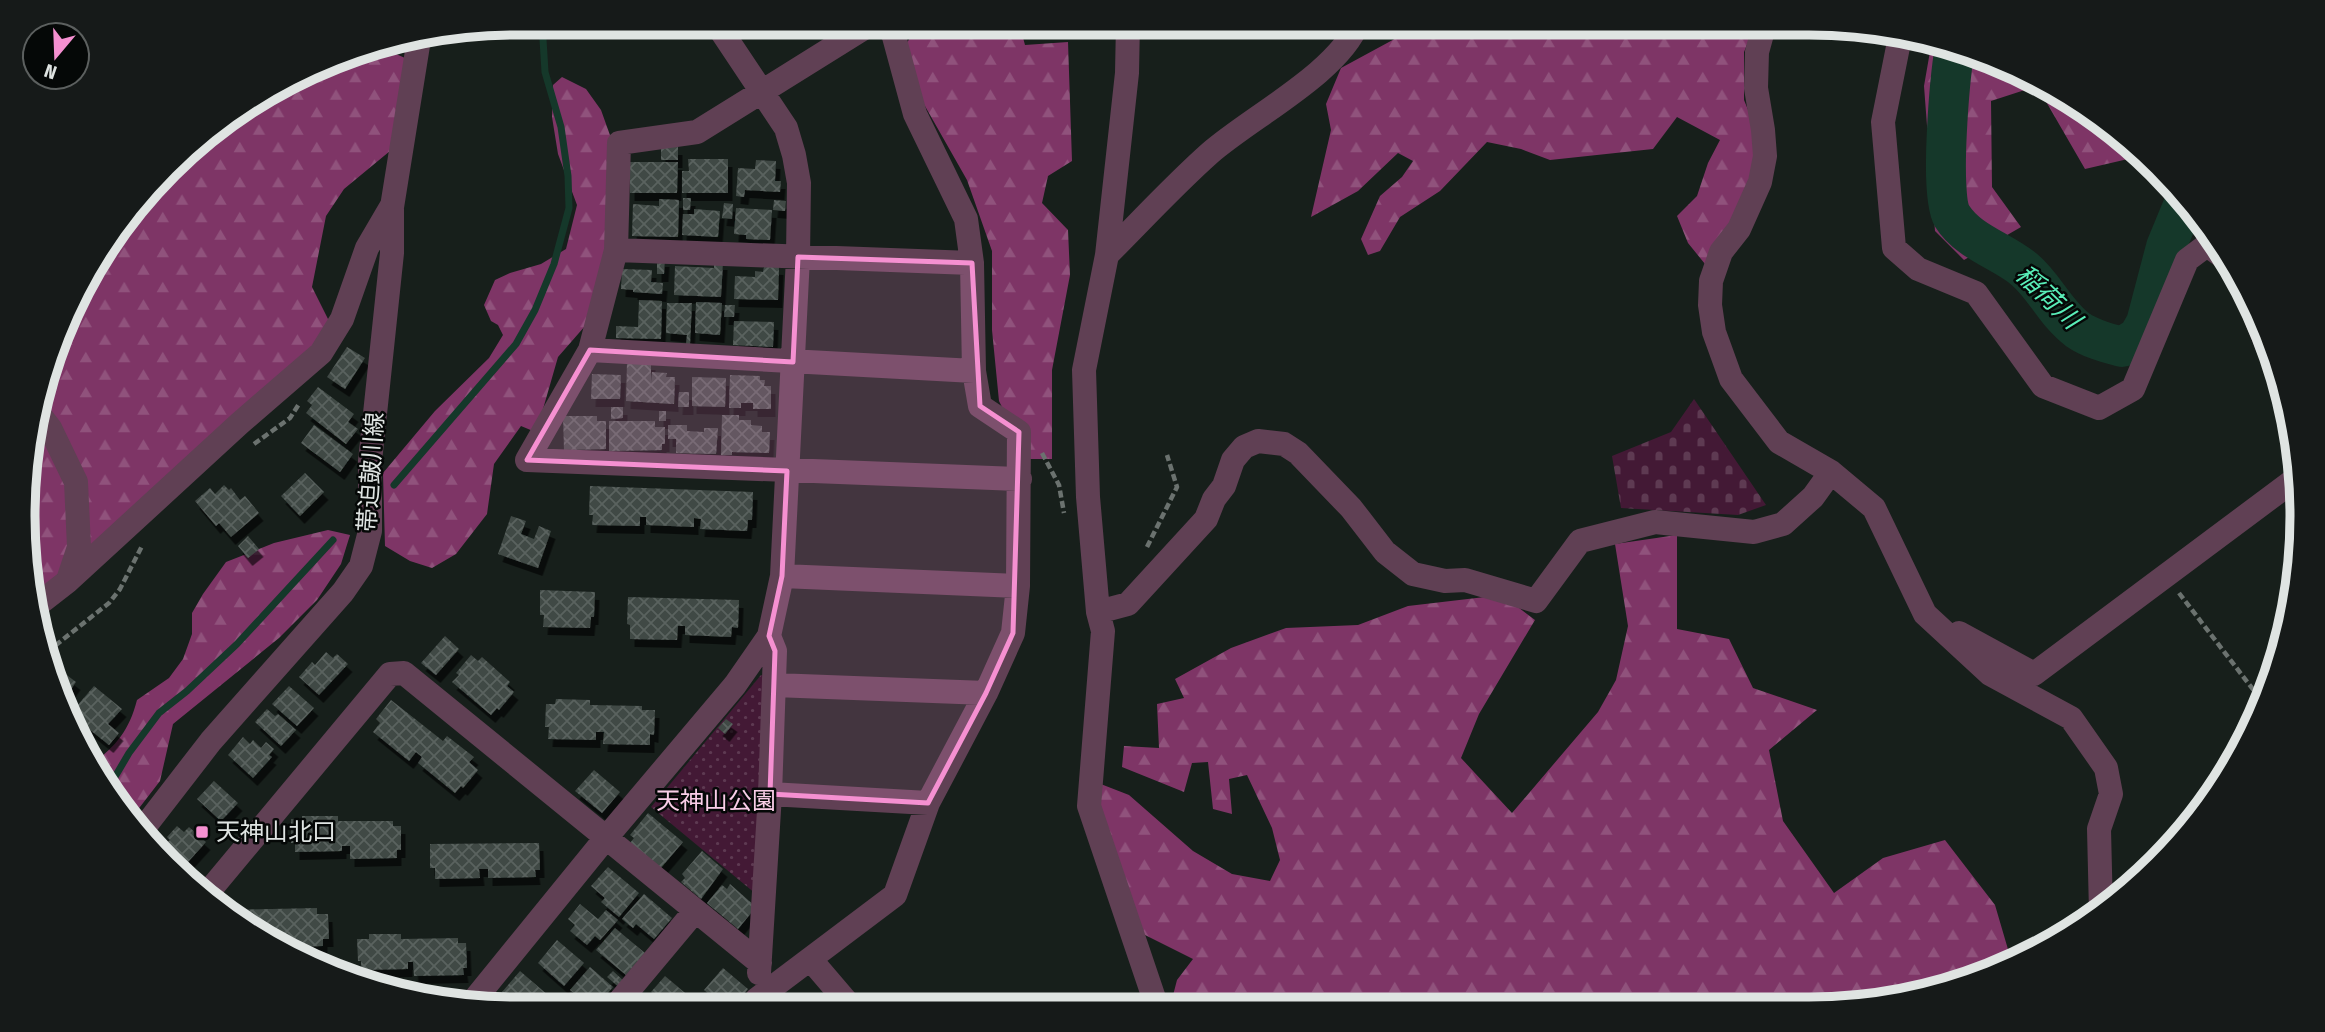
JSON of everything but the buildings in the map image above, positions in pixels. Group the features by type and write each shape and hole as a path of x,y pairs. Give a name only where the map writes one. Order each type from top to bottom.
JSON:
{"street":[{"path":"478,995 735,685 769,636 782,576 798,257 799,183 786,128 724,35"},
{"path":"852,35 697,132 620,143 616,250 590,350 527,460 1020,479"},
{"path":"765,997 895,895 928,803 986,693 1013,633 1018,586 1019,432 980,405 974,371 972,263 966,219 915,114 894,35"},
{"path":"1128,35 1127,73 1107,255 1084,370 1088,497 1098,612 1103,631 1089,806 1154,997"},
{"path":"1107,255 1210,153 1319,71 1352,35"},
{"path":"1762,35 1757,52 1756,88 1765,156 1760,182 1739,229 1721,251 1711,281 1710,305 1714,332 1731,379 1779,442 1831,472 1874,508 1925,614 1990,674 2071,718 2106,768 2111,794 2099,829 2101,899"},
{"path":"1899,43 1883,122 1894,248 1919,269 1976,293 2043,386 2099,408 2133,389 2187,260 2206,245"},
{"name":"帯迫皷川線","path":"147,824 211,741 343,592 361,566 370,531 370,461 392,253 392,206 418,45"},
{"path":"42,600 68,581 240,423 321,353 342,319 367,248 392,206"},
{"path":"616,250 972,263"},
{"path":"590,350 974,371"},
{"path":"44,421 76,482 79,547 68,581"},
{"path":"1098,612 1128,604 1206,519 1214,499 1224,486 1233,460 1244,447 1258,442 1283,444 1298,453 1351,508 1385,552 1413,574 1445,581 1465,580 1536,601 1580,541 1655,522 1754,531 1783,524 1813,497 1831,472"},
{"path":"2034,674 2289,484"},
{"path":"782,576 1018,586"},
{"path":"1925,614 2034,674 2071,703 2071,718"},
{"path":"757,997 774,685 775,651 769,636"},
{"path":"211,888 390,674 404,673 760,963"},
{"path":"774,685 986,693"},
{"path":"770,794 928,803"},
{"path":"623,997 695,911"},
{"path":"811,960 843,997"}],"path":[{"path":"246,448 269,435 290,418 304,397"},
{"path":"1019,432 1036,441 1059,485 1066,524"},
{"path":"1143,554 1177,487 1167,455"},
{"path":"53,647 109,603 120,589 134,558 148,539"},
{"path":"2166,576 2255,694"}],"highlighted area":[{"path":"798,257 972,263 980,406 1019,432 1013,633 986,693 928,803 770,794 775,651 769,636 782,576 787,471 527,460 590,350 793,362"}],"green space":[{"path":"912,35 1022,35 1025,45 1068,42 1072,161 1048,176 1042,203 1068,230 1070,275 1052,370 1052,459 1023,459 1015,433 999,401 992,330 992,251 967,180 913,85 903,48"},
{"path":"1402,35 1751,35 1744,52 1744,100 1753,122 1756,180 1705,264 1688,243 1677,216 1697,196 1708,163 1720,140 1677,117 1653,149 1550,160 1521,149 1487,142 1440,191 1400,217 1380,251 1368,255 1361,239 1380,196 1402,177 1413,161 1398,153 1358,191 1311,217 1331,130 1326,104 1341,68"},
{"path":"1930,50 1993,72 2029,89 1991,101 1992,187 2021,227 1964,260 1935,231 1924,86"},
{"path":"390,52 405,58 390,151 344,189 326,216 312,287 329,321 315,346 41,589 35,516 44,422 51,392 72,332 95,283 99,281 101,272 116,249 154,199 223,134 275,99 332,72"},
{"path":"562,77 586,89 601,110 611,138 611,249 592,318 558,357 541,416 533,431 521,426 494,464 487,514 456,554 432,568 410,561 385,546 383,473 435,411 489,358 503,335 498,325 491,321 484,305 495,280 541,264 566,249 577,205 558,154 552,117 553,85"},
{"path":"2042,95 2102,134 2129,157 2085,169"},
{"path":"1694,399 1766,505 1738,515 1621,508 1612,456 1671,432"},
{"path":"328,530 350,535 341,564 317,600 279,638 173,724 160,781 136,812 100,758 120,737 130,721 137,700 169,678 183,659 192,634 192,613 226,562 274,543"},
{"path":"1677,535 1677,629 1729,639 1753,688 1817,710 1769,750 1783,821 1834,893 1883,858 1945,840 1995,905 2009,953 1933,981 1872,993 1840,996 1173,997 1177,980 1193,959 1141,933 1093,781 1129,795 1193,851 1232,874 1270,881 1280,860 1272,828 1247,775 1229,779 1232,814 1213,809 1208,762 1192,763 1184,792 1122,767 1124,746 1159,748 1157,704 1184,698 1175,679 1231,648 1286,628 1358,625 1408,606 1502,595 1535,620 1479,714 1461,758 1512,813 1598,712 1616,680 1628,626 1615,544"},
{"name":"天神山公園","path":"761,675 769,677 756,894 651,807"}],"waterway":[{"path":"394,485 516,344 535,310 554,264 569,208 568,176 561,127 545,72 543,35"},
{"name":"稲荷川","path":"1954,58 1946,161 1948,204 1952,216 1967,233 2025,270 2078,330 2122,347 2138,337 2146,323 2166,247 2181,211"},
{"path":"114,779 129,753 159,713 237,644 333,540"}],"place":[{"name":"天神山北口","path":"202,832"}]}
